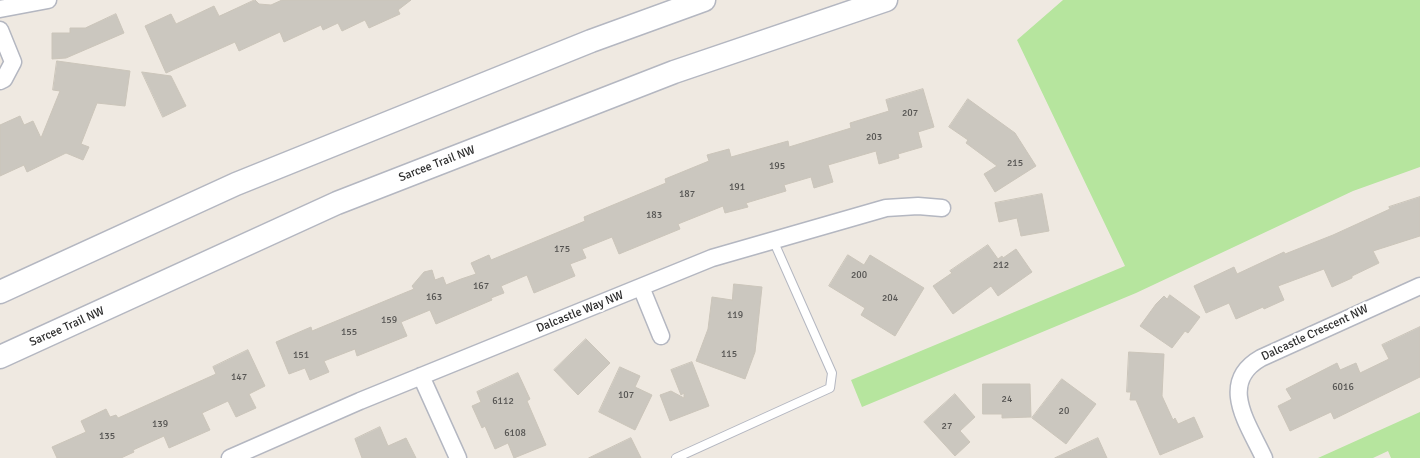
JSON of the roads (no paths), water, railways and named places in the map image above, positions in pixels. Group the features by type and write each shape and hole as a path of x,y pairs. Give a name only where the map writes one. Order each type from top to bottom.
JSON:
{"main road":[{"path":"0,292 245,180 591,41 704,0"},
{"name":"Sarcee Trail NW","path":"0,357 338,203 674,72 886,0"}],"street":[{"path":"0,9 48,0"},
{"path":"0,30 13,62 4,79 0,81"},
{"name":"Dalcastle Way NW","path":"230,458 295,428 712,258 886,208 918,206 942,208"},
{"name":"Dalcastle Crescent NW","path":"1264,458 1238,402 1240,381 1248,367 1261,358 1420,286"},
{"path":"641,287 661,336"},
{"path":"421,376 458,458"}],"lane":[{"path":"676,458 830,388 832,373 773,240"}]}
